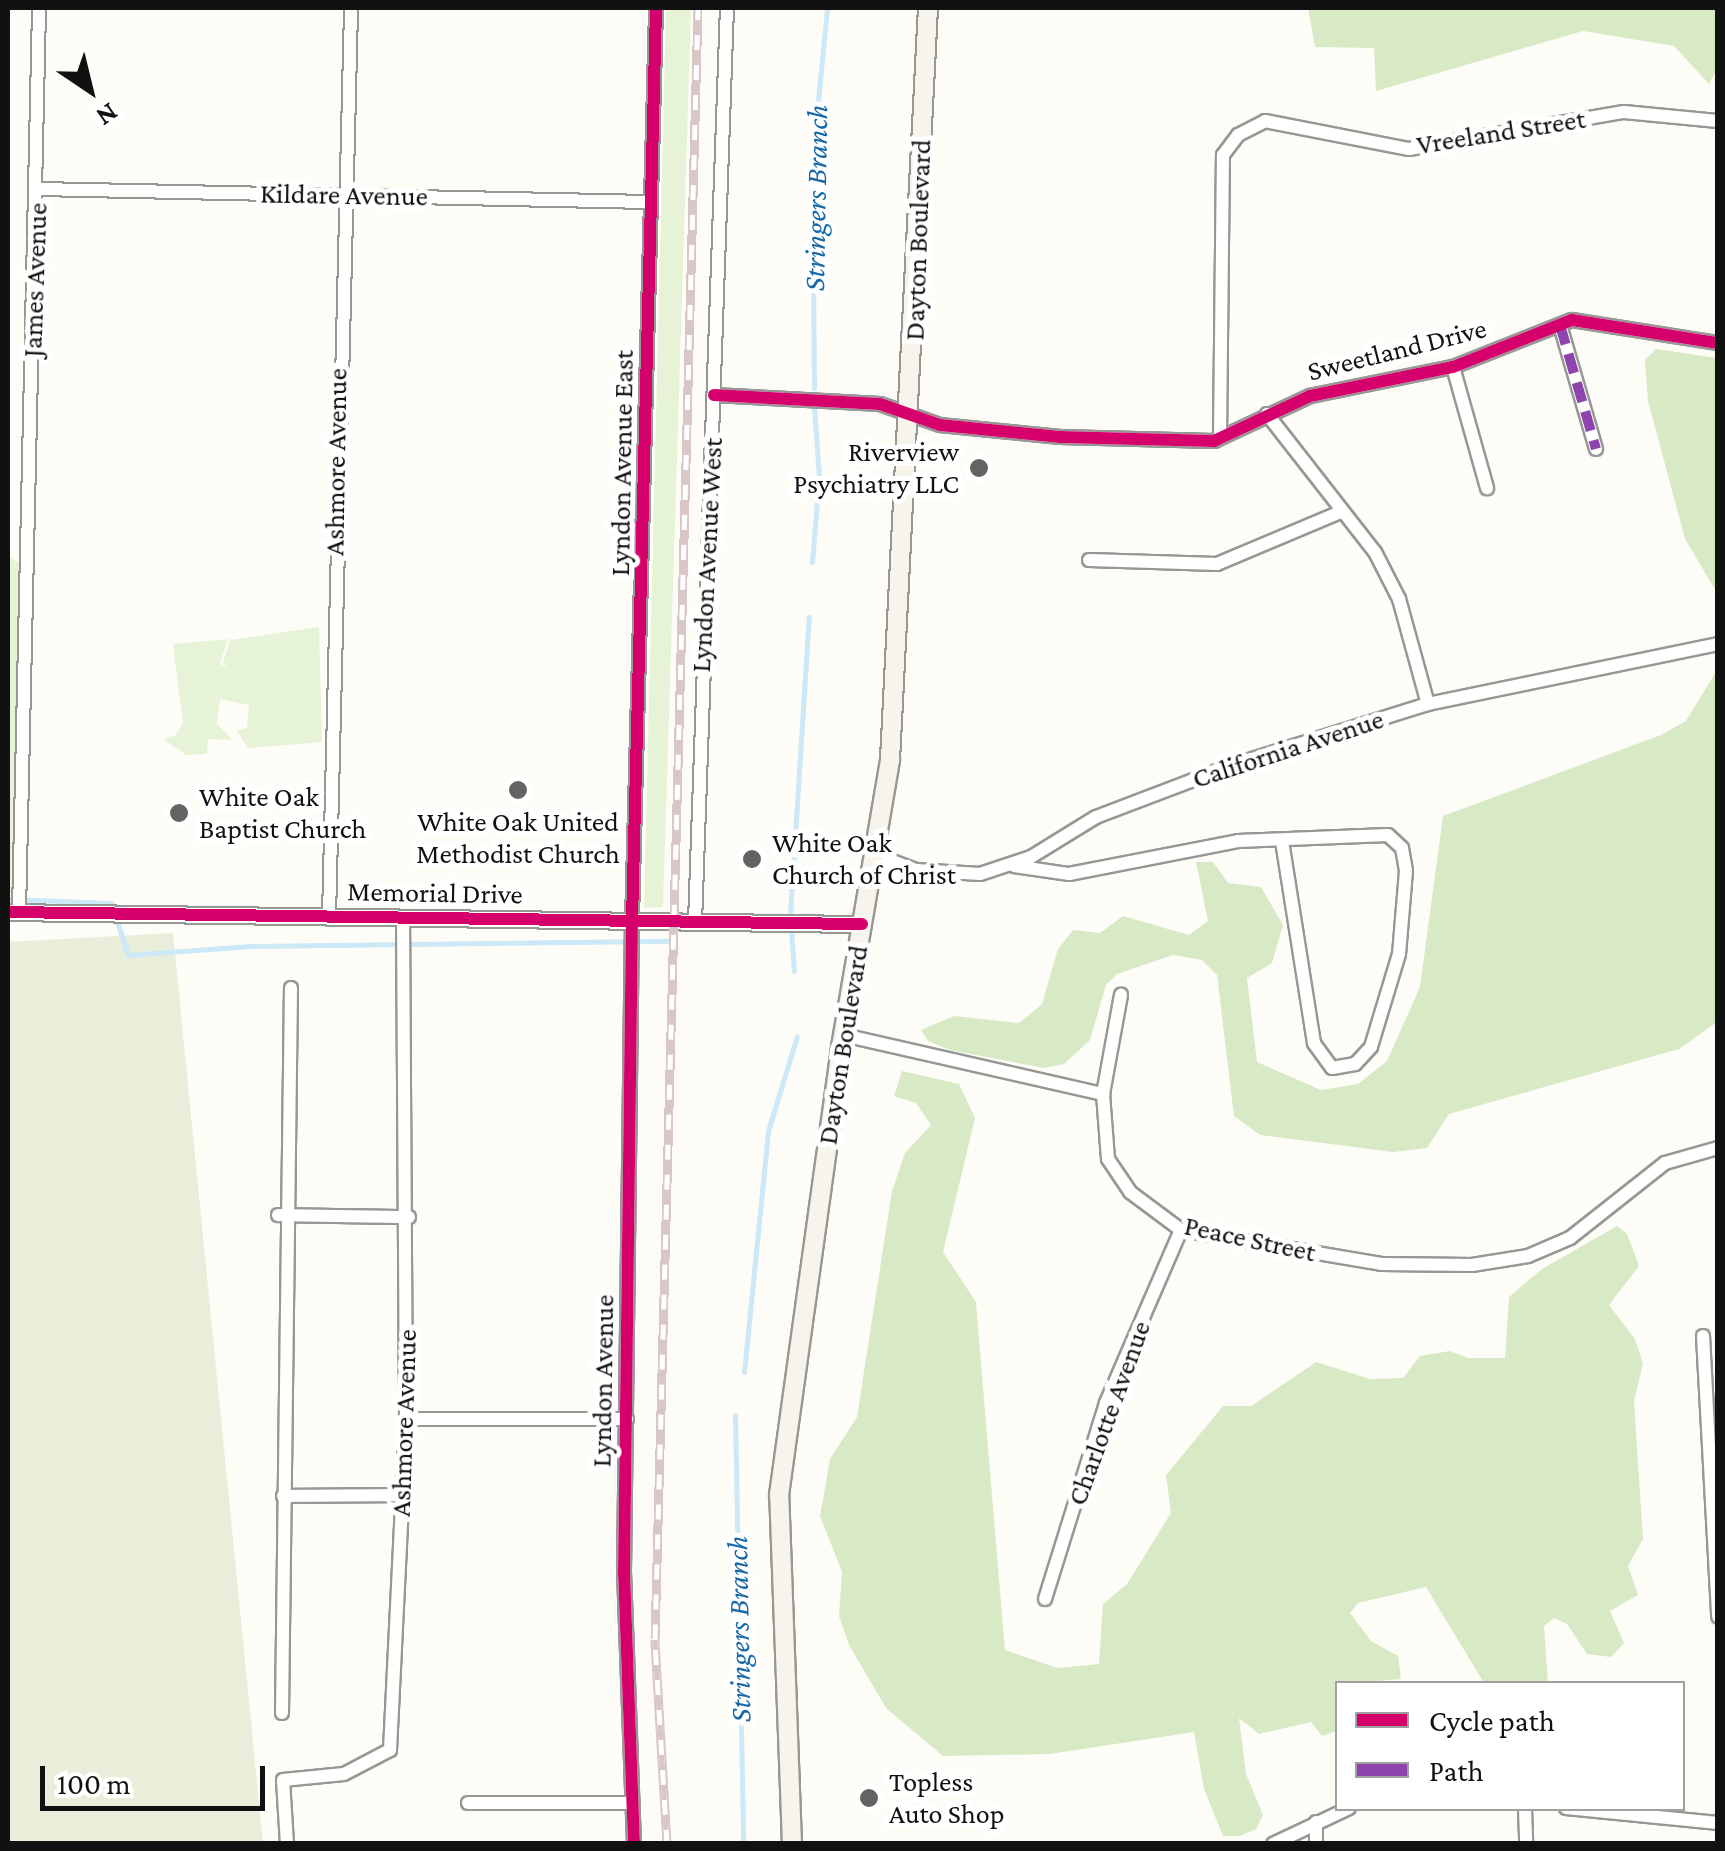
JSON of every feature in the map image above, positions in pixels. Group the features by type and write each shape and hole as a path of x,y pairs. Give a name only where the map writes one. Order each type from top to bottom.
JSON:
{"main road":[{"name":"Dayton Boulevard","path":"792,1844 779,1495 843,1035 890,760 912,414 928,8"}],"street":[{"name":"James Avenue","path":"14,912 38,189 39,8"},
{"name":"Ashmore Avenue","path":"329,916 350,8"},
{"name":"Lyndon Avenue East","path":"632,920 656,8"},
{"name":"Lyndon Avenue West","path":"695,922 726,8"},
{"name":"Vreeland Street","path":"1220,438 1223,154 1238,135 1265,122 1409,149 1624,112 1718,120"},
{"name":"Kildare Avenue","path":"38,189 346,191 650,202"},
{"name":"Sweetland Drive","path":"912,414 940,425 1069,438 1220,438 1310,396 1452,366 1560,325 1595,319 1718,343"},
{"path":"1560,325 1596,449"},
{"path":"1452,366 1487,488"},
{"path":"714,394 880,404 912,414"},
{"path":"1267,414 1375,552 1399,600 1428,704"},
{"path":"1089,560 1217,564 1341,512"},
{"name":"California Avenue","path":"874,854 943,874 980,874 1013,866 1096,818 1166,788 1428,704 1718,644"},
{"path":"1013,866 1069,874 1238,841 1388,835 1402,848 1399,954 1370,1047 1356,1064 1332,1068 1314,1042 1282,842"},
{"name":"Memorial Drive","path":"14,912 862,924"},
{"name":"Ashmore Avenue","path":"288,1844 283,1780 344,1774 390,1750 406,1419 409,1217 403,919"},
{"name":"Lyndon Avenue","path":"632,920 627,1419 629,1803 634,1844"},
{"path":"282,1713 281,1215 290,988"},
{"name":"Peace Street","path":"1121,996 1103,1094 1108,1159 1130,1192 1181,1230 1381,1264 1472,1266 1528,1256 1570,1238 1665,1163 1718,1148"},
{"path":"843,1035 1103,1094"},
{"path":"281,1215 409,1217"},
{"name":"Charlotte Avenue","path":"1045,1599 1106,1403 1181,1230"},
{"path":"1703,1336 1718,1617"},
{"path":"406,1419 627,1419"},
{"path":"283,1496 402,1495"},
{"path":"468,1803 629,1803"},
{"path":"1272,1844 1342,1811"},
{"path":"1525,1811 1526,1844"},
{"path":"1594,1811 1718,1824"},
{"path":"1316,1822 1316,1844"}],"green space":[{"path":"666,8 691,8 663,907 644,908"},
{"path":"1308,8 1717,8 1717,70 1709,84 1674,46 1583,31 1376,91 1374,48 1315,47"},
{"path":"1656,349 1717,358 1717,593 1685,539 1648,401 1645,360"},
{"path":"8,556 21,565 15,892 8,893"},
{"path":"319,627 322,742 248,748 237,731 247,728 249,705 220,699 217,724 233,740 208,739 207,754 186,755 163,739 175,736 183,723 173,644 228,639 220,663 229,670 223,663 230,640"},
{"path":"1717,670 1717,1022 1679,1049 1449,1114 1427,1148 1393,1152 1260,1135 1234,1116 1217,975 1202,960 1173,955 1117,974 1106,985 1090,1040 1064,1064 1044,1068 950,1050 928,1041 921,1030 954,1016 1019,1023 1042,1004 1058,949 1073,930 1100,933 1123,916 1189,935 1208,921 1196,862 1213,862 1228,883 1261,887 1283,925 1272,963 1247,978 1257,1062 1321,1090 1358,1084 1387,1061 1420,987 1443,816 1661,735 1686,721"},
{"path":"173,933 263,1843 8,1843 8,942"},
{"path":"902,1071 959,1084 975,1118 943,1252 976,1302 1005,1650 1057,1668 1099,1664 1103,1604 1127,1584 1171,1513 1166,1475 1223,1406 1251,1406 1316,1362 1370,1379 1403,1378 1420,1356 1450,1351 1468,1358 1505,1358 1509,1297 1542,1269 1617,1226 1627,1234 1639,1266 1609,1305 1635,1339 1643,1364 1634,1401 1643,1539 1628,1566 1638,1595 1610,1611 1624,1643 1611,1657 1587,1654 1567,1624 1554,1618 1544,1626 1548,1681 1483,1681 1426,1587 1358,1603 1350,1613 1371,1641 1398,1656 1401,1679 1335,1681 1335,1732 1322,1736 1311,1722 1259,1734 1239,1718 1246,1774 1263,1815 1256,1829 1240,1836 1223,1836 1204,1789 1194,1732 1050,1754 943,1756 886,1708 849,1645 839,1616 842,1572 820,1516 830,1459 857,1417 892,1191 905,1153 931,1125 916,1103 894,1096"}],"waterway":[{"name":"Stringers Branch","path":"814,388 812,162 827,8"},
{"name":"Stringers Branch","path":"812,562 819,476 814,408"},
{"name":"Stringers Branch","path":"794,971 790,915 809,617"},
{"path":"8,899 111,903 128,955 251,946 673,941"},
{"name":"Stringers Branch","path":"744,1372 768,1131 797,1036"},
{"name":"Stringers Branch","path":"735,1415 743,1844"}],"railway":[{"path":"667,1844 655,1639 698,8"}],"marked path":[{"path":"1560,325 1596,449"}],"cycle path":[{"path":"634,1844 624,1572 632,920 656,8"},
{"path":"714,395 880,404 940,425 1060,437 1214,441 1310,396 1453,367 1572,320 1718,343"},
{"path":"8,912 862,924"}],"place":[{"name":"Riverview Psychiatry LLC","path":"979,468"},
{"name":"White Oak United Methodist Church","path":"518,790"},
{"name":"White Oak Baptist Church","path":"179,813"},
{"name":"White Oak Church of Christ","path":"752,859"},
{"name":"Topless Auto Shop","path":"869,1798"}]}
